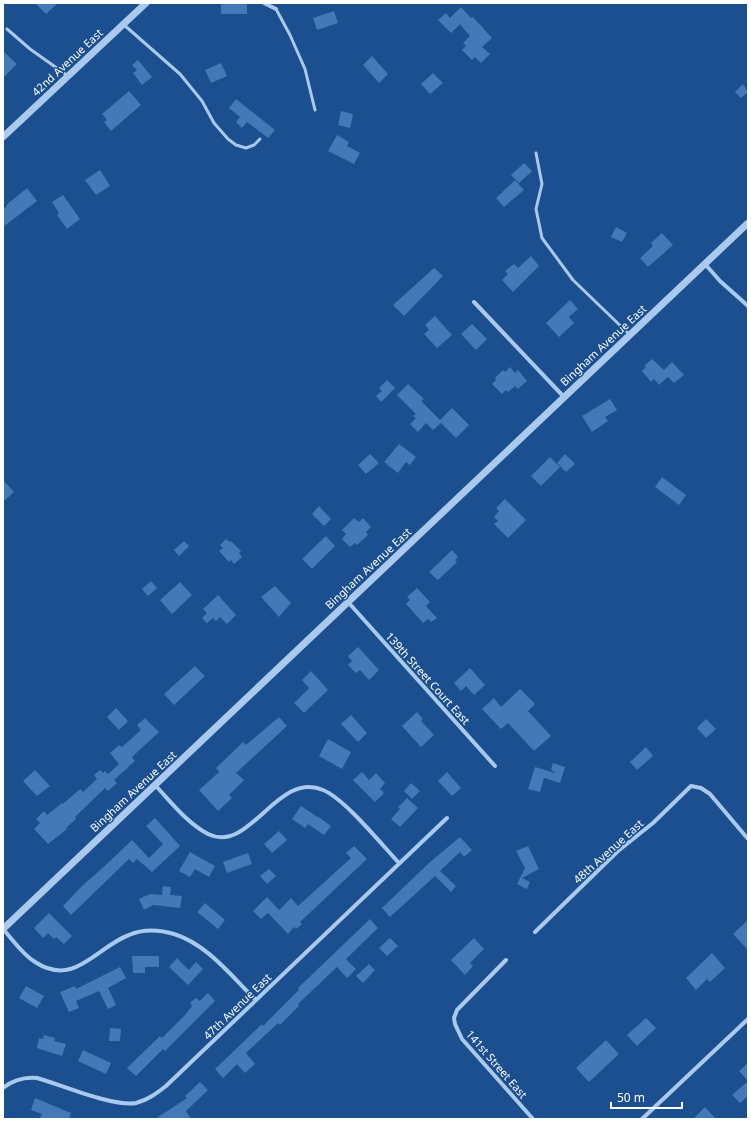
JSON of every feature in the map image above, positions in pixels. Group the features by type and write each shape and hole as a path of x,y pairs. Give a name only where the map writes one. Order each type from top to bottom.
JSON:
{"street":[{"name":"42nd Avenue East","path":"3,137 146,3"},
{"path":"264,3 276,9"},
{"name":"Bingham Avenue East","path":"3,929 748,223"},
{"path":"705,264 720,281 748,306"},
{"path":"474,302 564,398"},
{"name":"139th Street Court East","path":"348,602 496,766"},
{"path":"155,785 190,821 209,834 224,836 250,826 289,792 307,787 321,789 346,807 399,863"},
{"name":"48th Avenue East","path":"535,932 618,851 653,823 691,786 701,788 710,794 748,839"},
{"name":"47th Avenue East","path":"3,1088 23,1078 37,1078 126,1104 149,1098 166,1086 447,818"},
{"path":"3,929 34,962 52,969 60,970 78,967 92,960 110,945 136,933 148,930 174,934 197,944 256,1000"},
{"name":"141st Street East","path":"506,960 457,1010 454,1018 457,1030 467,1046 534,1119"},
{"path":"642,1119 748,1019"}],"lane":[{"path":"276,9 305,68 315,110"},
{"path":"123,24 136,37 180,74 202,100 214,122 228,139 236,145 246,148 254,145 260,139"},
{"path":"7,29 30,49 68,76"},
{"path":"536,153 542,184 536,209 542,238 573,280 630,335"}],"building":[{"path":"35,3 58,3 46,14"},
{"path":"221,3 247,3 247,14 221,14"},
{"path":"461,7 471,18 473,17 492,38 482,47 490,54 481,63 475,57 472,60 462,50 466,46 463,43 470,36 460,24 451,33 438,20 446,13 450,18"},
{"path":"334,11 338,23 317,30 313,18"},
{"path":"3,51 17,64 3,78"},
{"path":"372,56 388,74 379,83 363,65"},
{"path":"138,60 152,77 142,85 133,73 137,70 132,65"},
{"path":"221,63 227,76 211,83 205,70"},
{"path":"433,73 443,83 430,94 421,84"},
{"path":"743,84 748,92 741,98 735,92"},
{"path":"129,91 141,105 111,131 104,122 107,120 102,114"},
{"path":"236,99 275,130 268,138 247,122 242,128 236,122 240,117 229,108"},
{"path":"341,111 353,114 350,128 338,125"},
{"path":"337,135 349,142 347,146 360,153 354,164 328,151"},
{"path":"524,163 532,171 519,183 511,175"},
{"path":"100,170 110,186 96,195 85,180"},
{"path":"515,180 524,190 504,207 496,198"},
{"path":"27,188 37,201 3,227 3,209"},
{"path":"63,195 80,219 67,229 57,215 59,213 52,202"},
{"path":"616,227 627,233 622,242 611,237"},
{"path":"662,233 673,245 648,267 640,258 653,246 651,243"},
{"path":"531,256 539,266 513,292 502,280 508,274 505,271 514,264 518,268"},
{"path":"434,268 443,276 404,316 393,305"},
{"path":"570,300 578,309 569,317 574,323 559,337 546,323"},
{"path":"435,316 452,335 437,348 424,334 429,330 425,325"},
{"path":"472,324 487,339 476,350 461,334"},
{"path":"652,359 664,370 672,362 684,375 674,383 668,377 659,385 654,379 651,382 642,371 646,367 644,366"},
{"path":"510,367 515,373 518,370 527,381 518,389 515,386 508,392 506,390 502,394 492,384 496,380 495,378 503,370 505,372"},
{"path":"387,380 395,388 381,402 376,396 382,391 379,388"},
{"path":"408,384 424,399 421,401 440,420 452,408 469,425 456,438 441,423 433,430 426,423 418,432 410,424 416,418 413,416 416,414 397,395"},
{"path":"610,399 617,410 605,417 608,421 592,432 582,416"},
{"path":"399,444 416,457 410,465 406,462 398,473 384,462"},
{"path":"370,454 379,463 366,474 358,465"},
{"path":"565,454 575,464 566,472 557,463"},
{"path":"550,457 560,467 541,486 531,476"},
{"path":"662,477 686,495 679,505 655,487"},
{"path":"3,480 14,492 3,502"},
{"path":"505,499 526,520 508,538 494,524 498,521 494,517 499,511 496,508"},
{"path":"319,506 331,519 324,526 312,514"},
{"path":"354,518 359,522 363,518 371,527 366,532 368,535 357,545 355,543 350,547 342,539 346,534 342,530"},
{"path":"326,536 335,546 312,569 302,559"},
{"path":"226,539 230,542 231,541 241,551 239,553 242,557 234,564 231,560 229,562 219,551 223,548 220,545"},
{"path":"184,541 189,546 179,556 174,550"},
{"path":"452,550 458,557 455,560 457,562 438,580 429,572"},
{"path":"151,581 157,588 148,596 142,589"},
{"path":"180,582 192,595 172,614 160,600"},
{"path":"275,586 291,603 279,617 261,597"},
{"path":"417,588 430,602 426,606 437,618 431,622 428,619 423,623 406,604 410,600 407,597"},
{"path":"218,595 236,615 227,624 220,617 216,621 213,618 207,623 202,618 207,613 203,609"},
{"path":"358,647 379,670 369,680 360,670 356,673 348,665 352,661 348,656"},
{"path":"195,666 205,676 174,705 164,694"},
{"path":"470,668 485,685 474,695 466,686 461,691 454,683"},
{"path":"311,671 328,690 304,713 294,703 309,688 302,680"},
{"path":"520,689 535,704 528,711 551,736 534,751 508,723 501,729 482,709 494,698 501,707"},
{"path":"116,708 128,721 119,730 107,717"},
{"path":"417,712 423,719 421,721 434,735 421,747 402,726"},
{"path":"351,715 367,733 358,742 341,724"},
{"path":"279,717 287,726 236,773 244,780 229,795 232,798 218,811 199,790 219,772 216,768 243,742 246,745"},
{"path":"145,718 159,732 133,756 132,758 135,761 114,780 117,783 108,791 105,788 75,817 76,819 66,828 67,829 48,844 34,829 40,823 36,819 44,811 47,815 62,803 63,804 80,789 83,792 97,779 94,775 100,770 103,773 105,771 108,774 119,764 110,753 119,745 122,747 141,730 137,725"},
{"path":"706,719 716,729 706,738 697,728"},
{"path":"328,739 351,752 342,769 319,756"},
{"path":"646,747 653,756 637,770 630,762"},
{"path":"553,763 565,767 560,783 544,778 540,792 528,789 535,767 555,773 551,769"},
{"path":"35,770 50,786 37,796 23,781"},
{"path":"362,772 369,780 376,773 385,783 380,789 384,793 375,802 353,780"},
{"path":"447,772 461,788 452,796 438,781"},
{"path":"411,783 420,791 412,799 404,791"},
{"path":"407,798 418,808 400,827 391,819 400,809 398,807"},
{"path":"301,806 316,816 315,818 317,816 331,826 324,835 308,824 305,828 292,819"},
{"path":"155,818 180,846 152,872 137,859 133,863 129,859 71,915 63,906 82,886 132,840 149,858 163,844 146,826"},
{"path":"279,831 287,840 272,853 264,844"},
{"path":"460,837 472,850 464,857 460,852 440,871 456,886 451,892 435,876 390,917 382,908 430,862"},
{"path":"354,846 367,859 300,922 302,924 296,929 294,927 288,934 268,913 261,919 253,911 267,897 279,910 291,898 298,906 351,858 346,853"},
{"path":"528,846 539,869 522,878 530,882 527,889 517,884 525,868 516,851"},
{"path":"190,852 215,866 209,877 195,869 190,877 179,871"},
{"path":"248,853 252,864 227,873 223,862"},
{"path":"269,869 276,876 267,884 260,876"},
{"path":"163,886 171,887 170,895 182,896 180,908 153,905 144,910 139,899 150,894 162,895"},
{"path":"205,903 225,920 218,929 197,912"},
{"path":"49,913 72,936 64,944 56,937 54,939 48,933 43,938 34,928"},
{"path":"370,919 378,928 346,959 356,969 347,978 337,967 298,1004 299,1006 280,1025 278,1023 246,1053 255,1064 245,1073 237,1064 223,1078 215,1069 262,1024 263,1026 299,990 298,988"},
{"path":"748,920 748,950 733,934"},
{"path":"390,938 398,946 387,956 379,948"},
{"path":"474,938 484,949 470,963 473,966 465,975 451,960"},
{"path":"712,953 725,968 710,982 707,979 696,990 686,978"},
{"path":"132,956 159,956 159,967 145,967 145,973 133,973"},
{"path":"177,958 189,970 196,962 203,969 188,985 169,967"},
{"path":"369,964 375,970 363,983 356,976"},
{"path":"120,967 126,978 108,988 116,1005 108,1009 99,991 76,1001 79,1008 69,1012 60,992 75,986 76,989"},
{"path":"26,986 44,996 37,1008 19,998"},
{"path":"208,993 215,1001 165,1051 163,1049 136,1076 127,1068 160,1036 162,1038 185,1015 192,1006 190,1003 196,998 200,1001"},
{"path":"646,1018 656,1028 637,1046 627,1035"},
{"path":"110,1028 121,1029 120,1041 109,1041"},
{"path":"44,1035 55,1038 54,1041 66,1044 62,1056 37,1048 39,1038 43,1039"},
{"path":"606,1040 619,1054 589,1082 576,1068"},
{"path":"83,1050 111,1063 106,1074 78,1061"},
{"path":"748,1063 748,1081 739,1071"},
{"path":"748,1081 748,1096 740,1103 732,1095"},
{"path":"200,1082 208,1090 186,1111 191,1119 155,1119 187,1098 185,1096"},
{"path":"35,1098 71,1113 69,1119 39,1119 42,1114 31,1110"},
{"path":"705,1107 716,1119 693,1119"}]}
